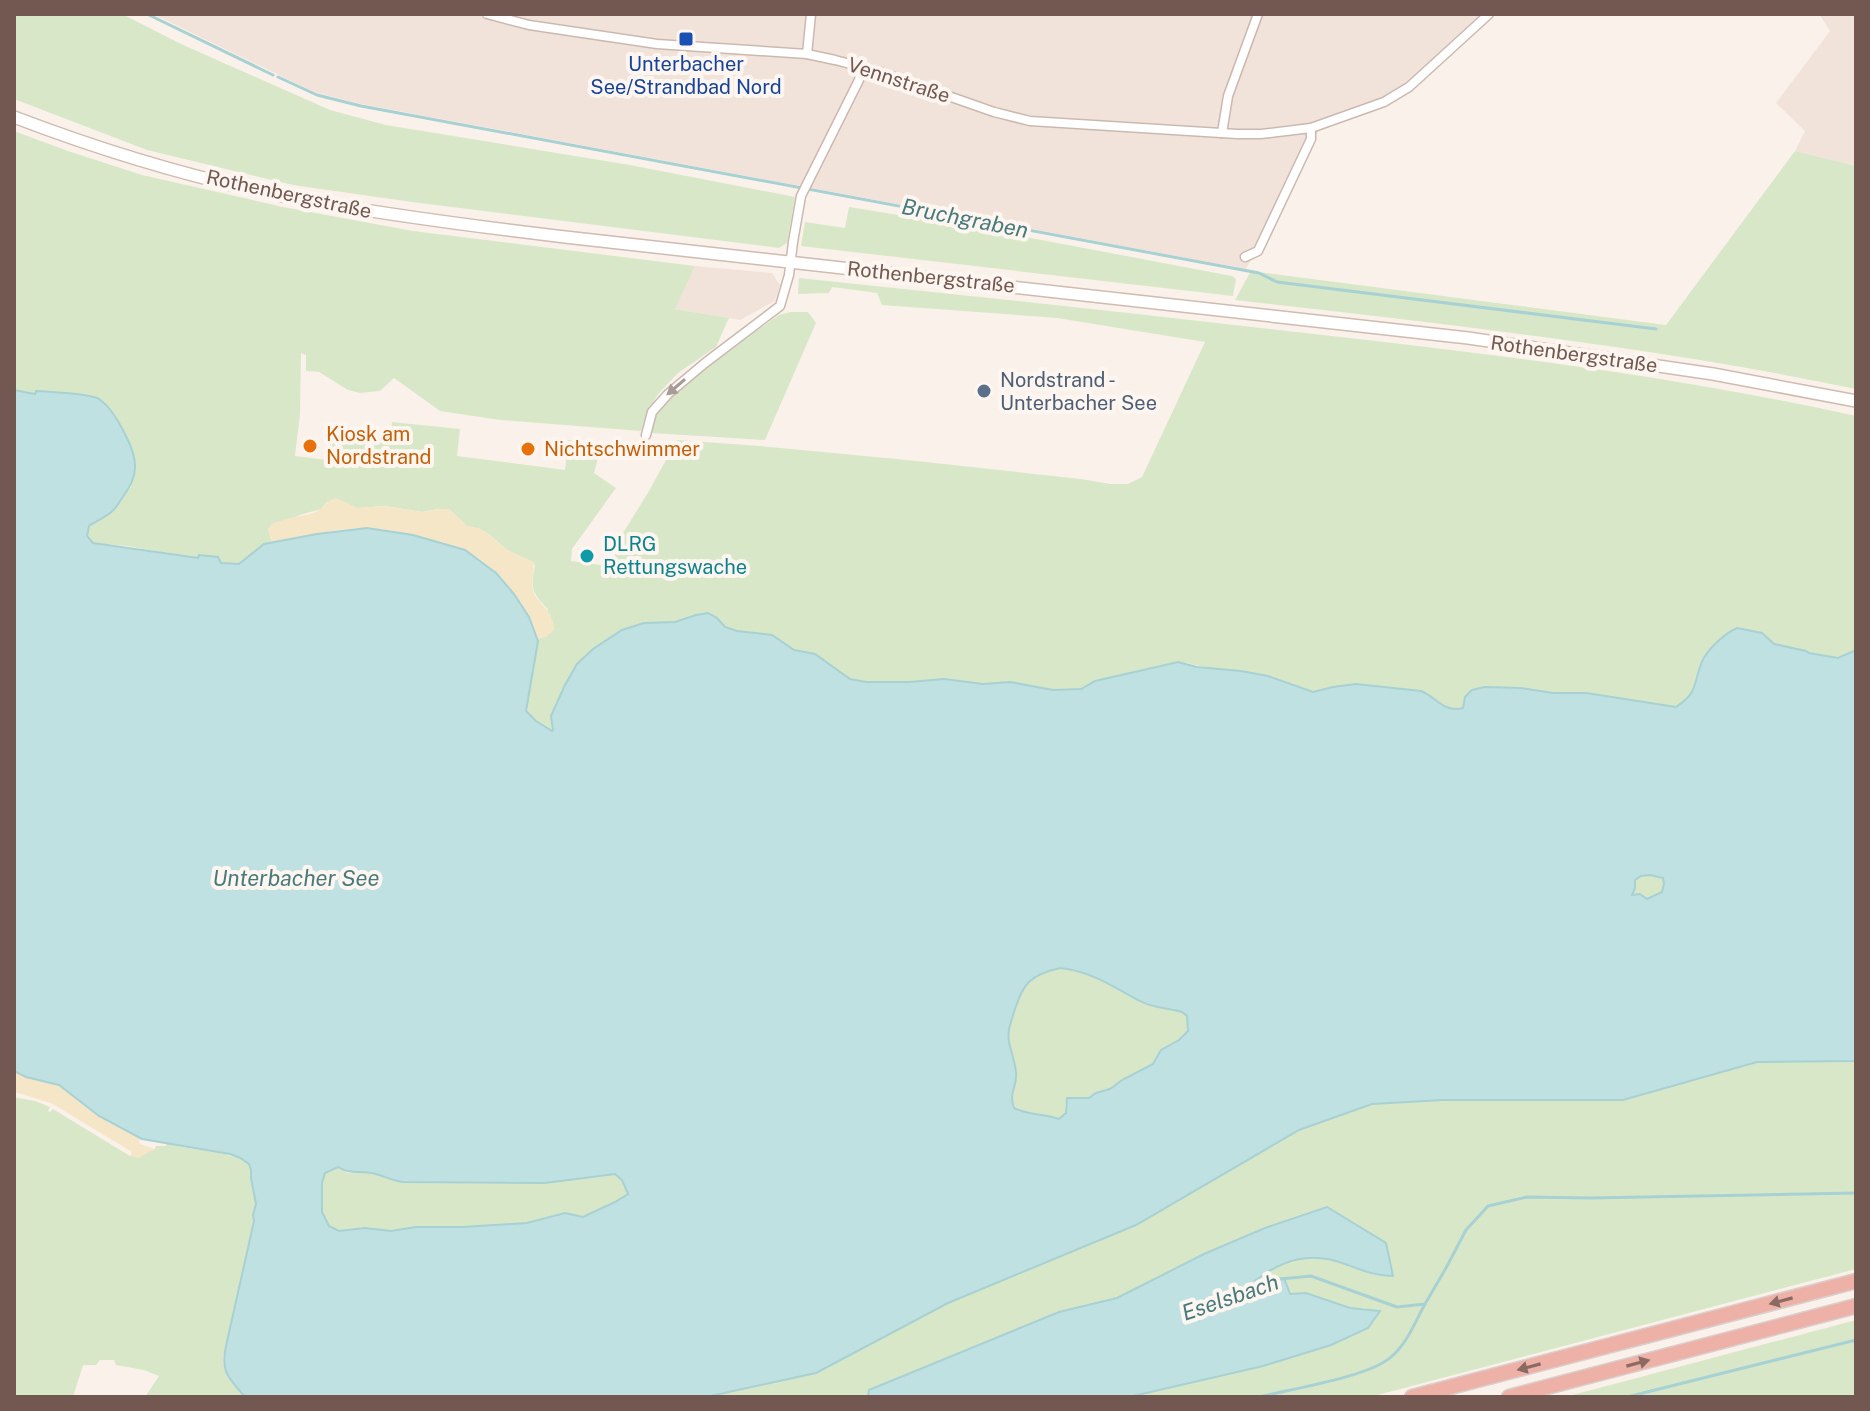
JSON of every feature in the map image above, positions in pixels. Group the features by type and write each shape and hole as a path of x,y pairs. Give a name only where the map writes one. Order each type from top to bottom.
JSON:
{"highway":[{"path":"1412,1397 1856,1281"},
{"path":"1509,1397 1856,1306"}],"main road":[{"name":"Rothenbergstraße","path":"14,117 146,162 286,196 418,219 1468,338 1713,374 1856,401"}],"street":[{"name":"Vennstraße","path":"487,14 529,25 657,44 807,54 861,67 1030,121 1261,134 1311,128 1384,102 1409,87 1489,14"},
{"path":"807,54 811,14"},
{"path":"1222,133 1228,96 1258,14"},
{"path":"646,435 652,412 668,394 780,306 789,275 801,196 859,80 861,67"},
{"path":"1245,257 1258,251 1311,139 1311,128"}],"shaded area":[{"path":"153,14 1483,14 1408,83 1376,102 1324,121 1246,269 361,104 314,92"},
{"path":"1819,14 1856,14 1856,166 1795,151 1805,131 1776,103 1830,31"},
{"path":"695,266 772,273 780,285 775,301 740,320 674,309"}],"green space":[{"path":"14,14 122,14 181,44 330,110 386,125 630,165 795,197 787,243 779,248 293,185 147,150 14,99"},
{"path":"14,131 142,175 283,207 413,231 695,266 675,309 729,318 716,347 678,373 659,393 647,412 641,431 500,420 440,411 394,378 380,391 360,393 348,390 319,372 306,371 306,355 301,353 300,414 295,456 327,460 330,431 390,439 392,422 460,429 457,456 565,470 568,440 597,443 601,447 594,473 616,488 572,549 571,561 601,565 607,577 623,533 677,440 907,460 1128,484 1142,477 1205,342 1057,318 882,305 877,293 832,287 829,293 798,294 799,278 1524,359 1724,390 1856,416 1856,650 1838,658 1809,653 1774,644 1734,628 1704,659 1696,687 1689,698 1676,707 1586,693 1478,688 1458,710 1442,706 1427,694 1412,690 1355,684 1313,692 1267,676 1187,663 1170,663 1095,681 1081,689 1053,690 1010,682 983,684 944,679 866,682 850,679 815,654 794,650 772,635 737,631 724,627 717,618 696,615 675,622 644,623 622,630 611,638 552,731 526,711 537,639 547,636 548,609 534,589 535,566 480,529 467,526 449,509 422,512 385,506 354,508 345,502 327,502 321,509 268,529 272,543 264,545 239,564 93,543 87,536 89,526 110,513 131,487 67,394 37,391 35,394 14,390"},
{"path":"1795,151 1856,166 1856,389 1624,348 1235,300 1251,271 1666,325"},
{"path":"849,207 1232,276 1236,279 1233,296 801,246 805,222 845,228"},
{"path":"808,312 816,323 765,440 651,433 655,414 671,395 728,350 779,315"},
{"path":"1650,875 1664,878 1662,892 1647,900 1632,895 1634,880"},
{"path":"1060,968 1091,976 1148,1005 1182,1012 1187,1018 1188,1031 1179,1041 1161,1050 1153,1064 1110,1089 1089,1098 1076,1098 1065,1105 1066,1113 1059,1119 1014,1108 1012,1098 1016,1072 1009,1034 1024,987 1034,977"},
{"path":"1856,1061 1856,1269 1370,1397 1129,1397 1263,1366 1367,1308 1350,1308 1306,1293 1289,1294 1255,1281 1277,1267 1297,1260 1319,1258 1345,1264 1386,1243 1204,1254 1117,1298 1059,1312 869,1390 868,1397 706,1397 816,1373 948,1303 1136,1225 1299,1130 1372,1104 1443,1100 1623,1100 1758,1062"},
{"path":"14,1097 50,1107 48,1111 53,1109 130,1156 155,1149 156,1146 166,1146 166,1143 229,1155 249,1164 256,1204 254,1221 223,1357 227,1374 245,1397 145,1397 159,1376 116,1365 114,1360 100,1360 96,1365 83,1365 73,1397 14,1397"},
{"path":"339,1167 348,1173 368,1172 403,1182 545,1183 615,1174 622,1180 628,1194 583,1217 565,1213 527,1223 339,1231 329,1226 322,1212 322,1183 325,1173"},
{"path":"1856,1320 1856,1397 1565,1397"}],"sand":[{"path":"336,498 358,508 385,506 422,512 449,509 467,526 480,529 507,550 533,562 533,589 551,616 554,630 537,639 518,600 500,577 478,558 457,547 369,528 333,531 272,543 268,529 272,524 313,513"},
{"path":"14,1071 59,1085 139,1137 140,1144 155,1149 138,1158 130,1156 132,1152 51,1103 14,1092"}],"water":[{"name":"Unterbacher See","path":"14,390 94,397 107,406 123,429 135,459 132,482 115,508 89,526 87,536 93,543 198,558 199,555 218,557 221,563 239,564 264,544 367,528 413,535 465,550 496,573 529,617 538,641 526,711 552,731 551,716 565,685 577,664 593,649 622,630 644,623 675,622 708,613 725,627 772,635 794,650 815,654 850,679 866,682 944,679 983,684 1010,682 1053,690 1081,689 1095,681 1178,662 1268,676 1313,692 1356,684 1421,691 1456,709 1463,708 1465,697 1472,690 1485,687 1586,693 1676,707 1691,693 1707,653 1721,638 1737,628 1762,633 1774,644 1809,653 1838,658 1856,650 1856,1061 1757,1062 1623,1100 1443,1100 1372,1104 1299,1130 1136,1225 948,1303 816,1373 706,1397 245,1397 230,1379 224,1362 254,1221 256,1204 249,1164 230,1154 142,1139 99,1116 59,1085 14,1071","holes":["1650,875 1663,878 1662,892 1647,899 1640,894 1632,895 1635,880","1060,968 1081,972 1143,1003 1182,1012 1187,1016 1188,1031 1161,1050 1153,1064 1110,1089 1089,1098 1067,1098 1066,1113 1059,1119 1014,1108 1012,1098 1016,1072 1009,1042 1010,1027 1025,987 1035,977","338,1167 403,1182 545,1183 615,1174 622,1180 628,1194 583,1217 565,1213 527,1223 339,1231 329,1226 322,1212 325,1173"]},
{"path":"1327,1207 1386,1243 1393,1276 1368,1272 1333,1260 1309,1258 1288,1262 1256,1280 1284,1278 1290,1294 1306,1293 1350,1308 1380,1311 1368,1328 1331,1345 1263,1366 1129,1397 868,1397 869,1390 1059,1312 1117,1298 1204,1254 1265,1228"}],"waterway":[{"name":"Bruchgraben","path":"147,14 273,75"},
{"name":"Bruchgraben","path":"278,77 317,95 361,106 1259,273 1277,282 1656,329"},
{"name":"Eselsbach","path":"1281,1279 1311,1276 1397,1307 1425,1304 1466,1230 1488,1206 1527,1197 1856,1193"},
{"path":"1259,1397 1348,1376 1380,1364 1402,1346 1425,1304"},
{"path":"1627,1397 1856,1340"}],"place":[{"name":"Unterbacher See/Strandbad Nord","path":"686,39"},
{"name":"Nordstrand - Unterbacher See","path":"984,391"},
{"name":"Kiosk am Nordstrand","path":"310,446"},
{"name":"Nichtschwimmer","path":"528,449"},
{"name":"DLRG Rettungswache","path":"587,556"}]}
